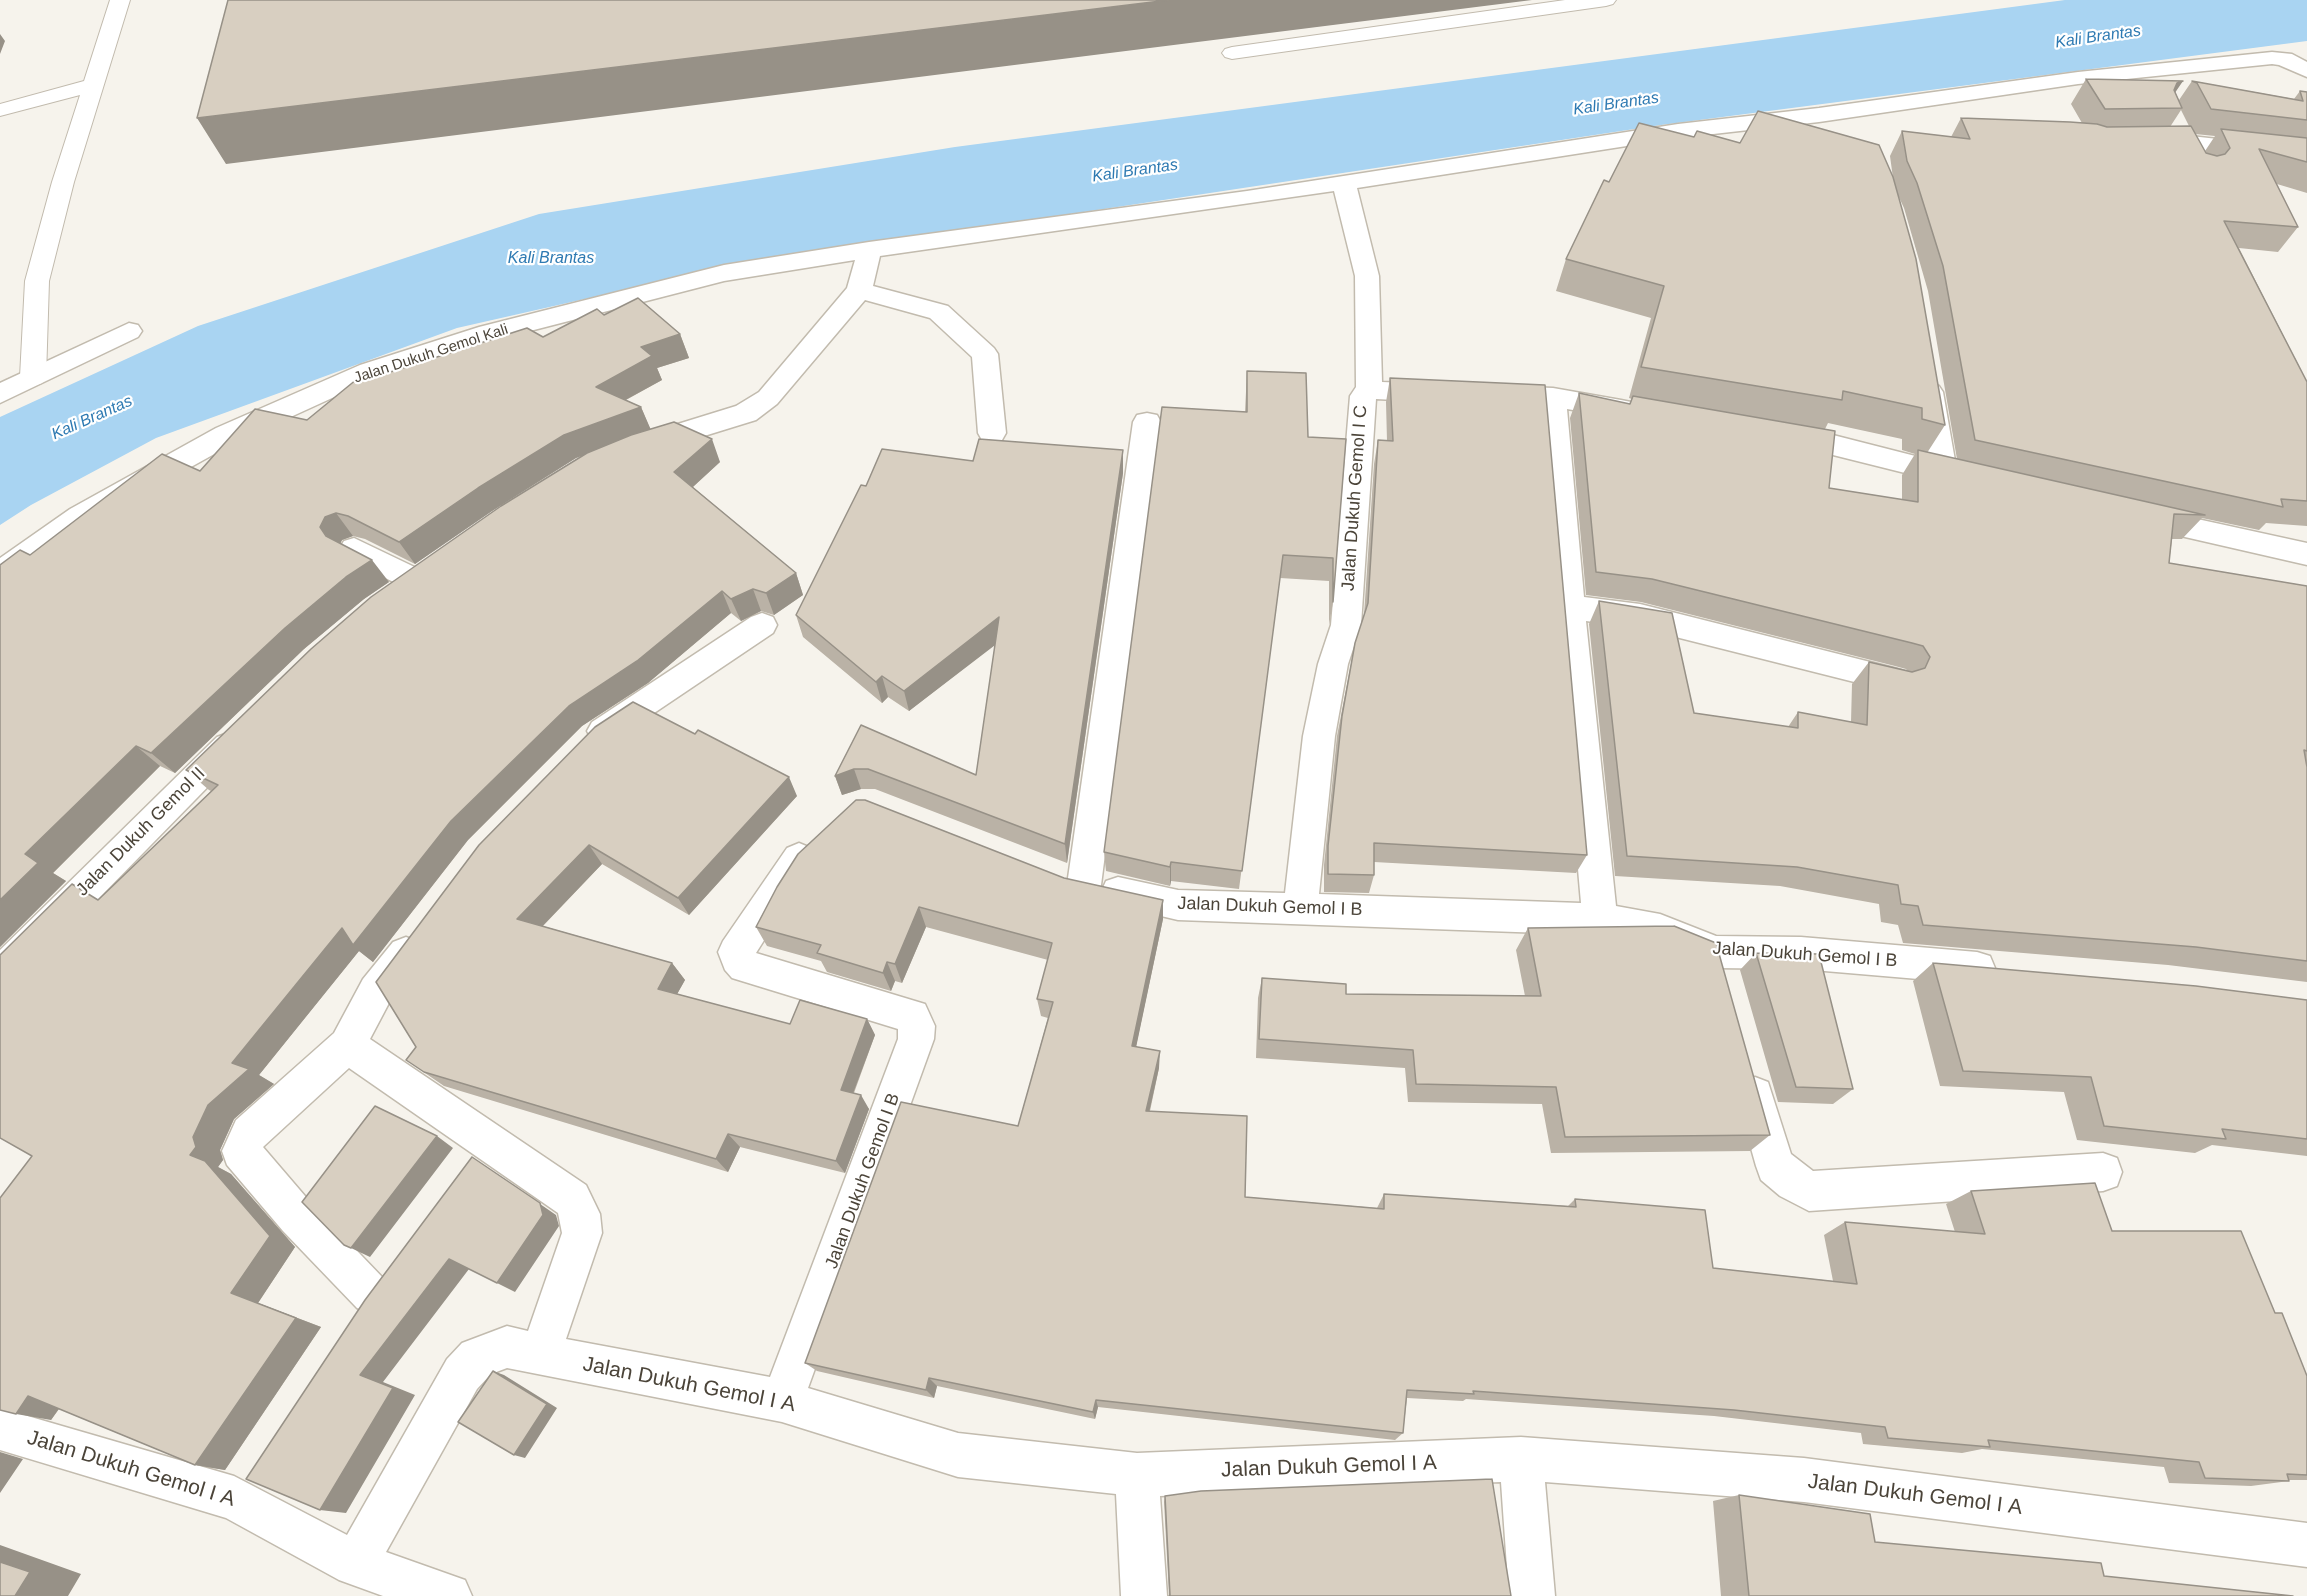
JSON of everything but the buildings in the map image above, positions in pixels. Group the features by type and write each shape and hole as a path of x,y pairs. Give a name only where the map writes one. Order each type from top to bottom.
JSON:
{"street":[{"name":"Jalan Dukuh Gemol Kali","path":"0,573 80,516 216,441 369,371 488,333 724,273 868,250 1344,183 1678,131 1819,115 2078,78 2272,58 2284,59 2307,70"},
{"path":"2178,133 2193,162"},
{"path":"2136,142 2178,133 2307,156"},
{"path":"1344,183 1366,276 1369,390"},
{"path":"620,453 746,413 768,398 859,290 868,250"},
{"path":"859,290 939,312 985,354 992,433"},
{"path":"0,394 129,331"},
{"path":"1926,371 1943,473"},
{"name":"Jalan Dukuh Gemol I C","path":"1300,909 1319,736 1333,664 1346,625 1363,396 1369,390 1553,397 1646,413"},
{"path":"1553,397 1570,607 1600,919"},
{"name":"Jalan Dukuh Gemol I B","path":"1147,422 1070,881 1178,905 1600,919 1659,930 1720,969 1801,953 2014,971"},
{"path":"1763,433 1833,445 1977,481"},
{"path":"2125,514 2307,554"},
{"path":"354,549 427,574 393,598"},
{"path":"1570,607 1640,616 1894,681"},
{"path":"579,753 595,737 762,625"},
{"name":"Jalan Dukuh Gemol II","path":"0,974 248,727"},
{"name":"Jalan Dukuh Gemol I B","path":"782,1401 916,1039 917,1026 912,1016 746,966 738,960 736,952 794,862 818,839"},
{"path":"372,1294 297,1217 240,1151 250,1133 347,1045 376,991 426,926"},
{"path":"347,1045 476,1154 572,1200 580,1214 582,1233 540,1355"},
{"path":"1747,1065 1775,1166 1809,1191 2103,1172"},
{"name":"Jalan Dukuh Gemol I A","path":"355,1564 462,1374 477,1358 507,1347 782,1401 958,1455 1137,1475 1521,1459 1804,1480 2307,1545"},
{"name":"Jalan Dukuh Gemol I A","path":"0,1429 244,1483 355,1564 449,1596"},
{"path":"1521,1459 1532,1596"},
{"path":"1137,1475 1144,1596"}],"lane":[{"path":"33,377 37,281 63,182 120,0"},
{"path":"1233,53 1606,0"},
{"path":"0,110 94,85"}],"water":[{"name":"Kali Brantas","path":"2065,0 2307,0 2307,41 1661,125 739,264 457,328 156,438 31,505 0,525 0,417 198,326 539,214 955,147"}]}
